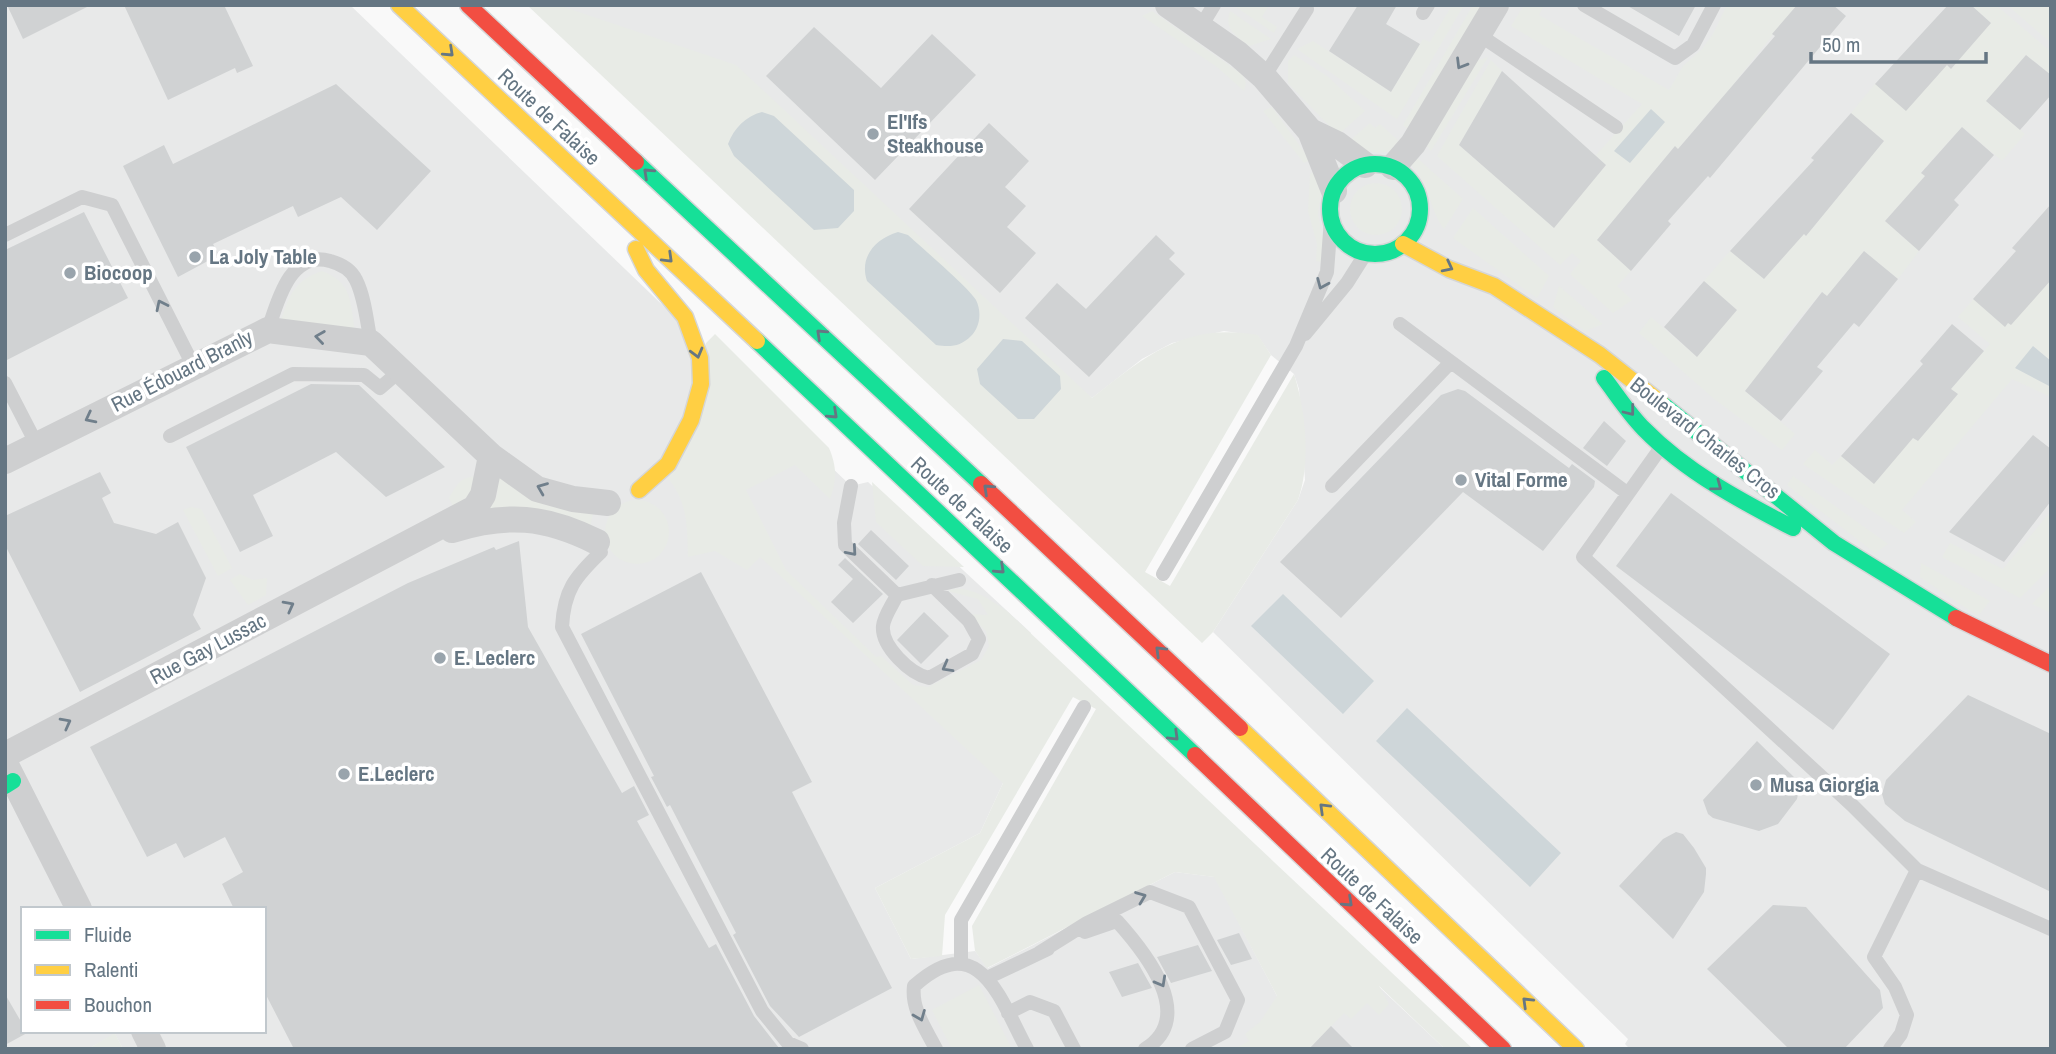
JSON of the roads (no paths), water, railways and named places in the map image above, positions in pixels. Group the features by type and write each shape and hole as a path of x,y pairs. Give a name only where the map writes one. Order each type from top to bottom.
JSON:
{"main road":[{"name":"Route de Falaise","path":"399,5 1063,628 1498,1044"},
{"name":"Route de Falaise","path":"468,5 1091,586 1577,1049"},
{"path":"1365,165 1393,167 1414,185 1420,212 1414,232 1392,251 1366,253 1344,241 1331,219 1334,191 1352,170 1365,165"},
{"path":"617,210 646,270 685,317 700,358 701,384 691,420 668,464 639,490"},
{"path":"1420,212 1437,231"},
{"name":"Boulevard Charles Cros","path":"1403,244 1450,269 1494,286 1600,355 1834,543 1934,606 2051,664"},
{"name":"Boulevard Charles Cros","path":"1464,256 1484,272 1494,286"},
{"name":"Boulevard Charles Cros","path":"1573,338 1647,432 1668,440 1735,500 1815,538 1834,543"}],"street":[{"path":"1168,5 1238,54 1264,77 1310,131 1334,191"},
{"path":"1393,167 1413,144 1496,5"},
{"path":"1310,131 1336,144 1365,165"},
{"name":"Rue Édouard Branly","path":"5,461 193,365 268,330 370,343"},
{"path":"370,343 491,456 537,489 573,499 608,503"},
{"name":"Rue Gay Lussac","path":"5,755 475,508 483,495 491,456"},
{"name":"Rue Gay Lussac","path":"410,543 473,524 527,518 563,525 599,547"},
{"path":"8,777 78,907"},
{"path":"145,1033 153,1049"}],"lane":[{"path":"1200,28 1214,5"},
{"path":"1584,5 1675,58 1693,45 1714,5"},
{"path":"1264,77 1307,9"},
{"path":"1478,34 1616,127"},
{"path":"5,235 82,197 112,205 193,365"},
{"path":"1163,573 1296,346 1327,272 1331,219"},
{"path":"1296,346 1347,283 1366,253"},
{"path":"268,330 283,285 298,268 326,260 342,265 355,276 370,343"},
{"path":"1400,324 1627,493"},
{"path":"1332,486 1451,362"},
{"path":"170,436 293,374 364,375 380,388 401,370"},
{"path":"5,383 37,445"},
{"path":"1668,440 1583,556 1917,870 2051,929"},
{"path":"1694,449 1733,476 1755,478"},
{"path":"851,486 844,523 845,545 897,595"},
{"path":"599,547 576,576 563,604 562,627 762,1012 788,1043 802,1049"},
{"path":"932,585 969,621 979,639 972,653 929,678 919,676 885,643 883,624 897,595 932,585 959,580"},
{"path":"961,962 961,920 1084,707"},
{"path":"1890,1049 1901,1034 1907,1015 1895,987 1874,957 1917,870"},
{"path":"1039,953 1087,923 1150,892 1189,907 1238,1000 1225,1032 1192,1049"},
{"path":"989,977 1117,921 1142,948 1166,992 1165,1025 1154,1043 1144,1049"},
{"path":"936,1049 919,1016 913,996 914,986 928,974 961,962 975,967 989,977 1027,1049"},
{"path":"1008,1013 1030,1002 1054,1011 1074,1049"}],"place":[{"name":"El'Ifs Steakhouse","path":"873,134"},
{"name":"La Joly Table","path":"195,257"},
{"name":"Biocoop","path":"70,273"},
{"name":"Vital Forme","path":"1461,480"},
{"name":"E. Leclerc","path":"440,658"},
{"name":"E.Leclerc","path":"344,774"},
{"name":"Musa Giorgia","path":"1756,785"}]}
